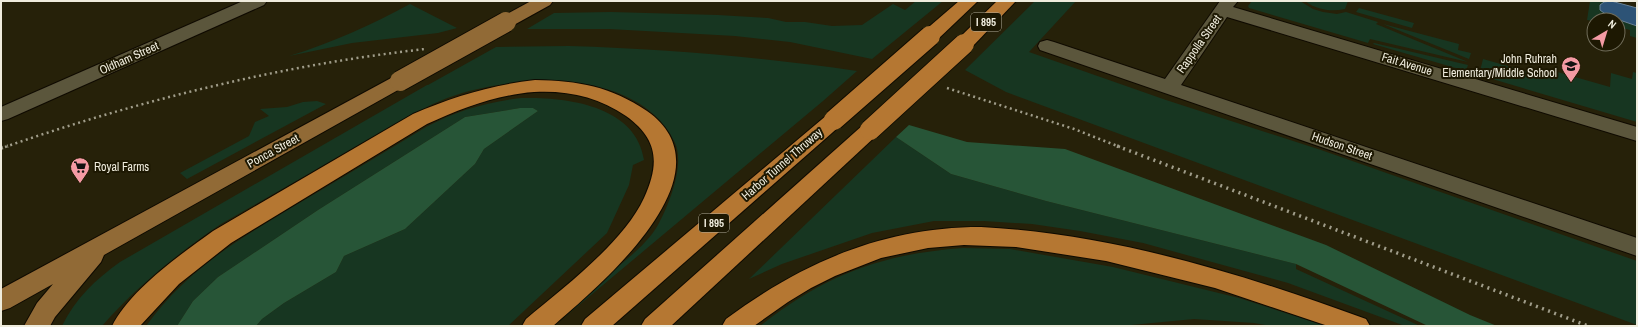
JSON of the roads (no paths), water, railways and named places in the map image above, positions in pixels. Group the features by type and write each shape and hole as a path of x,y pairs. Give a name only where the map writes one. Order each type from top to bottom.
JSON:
{"highway":[{"name":"Harbor Tunnel Thruway","path":"594,326 834,120 969,1"},
{"name":"I 895","path":"654,326 964,44 1007,1"},
{"path":"125,326 138,310 200,252 222,237 437,110 484,94 523,87 563,87 592,91 624,104 637,112 648,123 664,146 666,160 663,178 648,212 635,231 603,265 535,326"},
{"path":"735,326 790,289 814,275 865,253 928,239 990,235 1024,238 1135,257 1294,302 1357,326"}],"main road":[{"name":"Ponca Street","path":"1,301 544,1"},
{"path":"37,326 46,310 101,246"}],"street":[{"name":"Oldham Street","path":"1,115 249,3"},
{"name":"Rappolla Street","path":"1169,87 1226,5"},
{"name":"Fait Avenue","path":"1226,5 1637,134"},
{"name":"Hudson Street","path":"1047,46 1637,246"}],"water":[{"path":"1611,1 1637,8 1637,26 1626,22 1626,12 1603,12 1600,10 1600,5 1604,2"}],"railway":[{"path":"8,146 107,114 212,86 318,64 425,49"},
{"path":"947,88 1074,129 1120,147"},
{"path":"1,148 8,146"},
{"path":"1117,146 1588,326"}],"place":[{"name":"John Ruhrah Elementary/Middle School","path":"1571,83"},
{"name":"Royal Farms","path":"80,184"}]}
